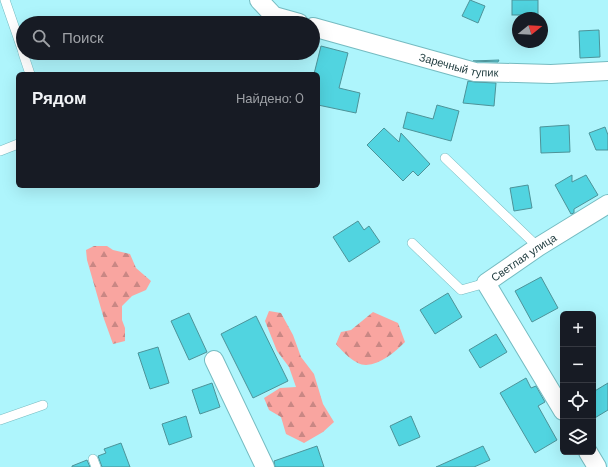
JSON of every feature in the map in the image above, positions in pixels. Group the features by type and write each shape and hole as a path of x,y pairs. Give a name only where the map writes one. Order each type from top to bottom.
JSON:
{"street":[{"path":"259,0 274,16"},
{"name":"Заречный тупик","path":"320,29 475,72 552,74 608,71"},
{"name":"Светлая улица","path":"560,406 486,283 538,247 608,204"},
{"path":"214,360 265,467"},
{"path":"590,455 597,467"}],"lane":[{"path":"5,0 16,32"},
{"path":"25,60 29,72"},
{"path":"0,151 16,145"},
{"path":"445,158 538,247"},
{"path":"412,243 461,290 486,283"},
{"path":"0,420 43,405"}],"green space":[{"path":"94,246 107,246 113,250 130,254 136,268 151,281 146,290 132,296 122,306 125,341 113,344 104,319 87,260 86,250"},
{"path":"269,311 281,313 293,335 301,357 314,374 323,404 334,422 323,432 304,443 286,434 281,417 269,410 264,398 280,388 296,387 289,367 277,351 265,321"},
{"path":"373,312 398,323 405,342 382,360 366,365 358,363 349,357 336,344 341,332 351,330"}],"building":[{"path":"470,0 485,6 478,23 462,16"},
{"path":"512,0 538,0 538,12 512,12"},
{"path":"599,30 600,57 580,58 579,31"},
{"path":"321,46 348,53 339,88 360,93 356,113 320,105 320,72 314,72 318,60 320,60"},
{"path":"499,60 498,62 473,61"},
{"path":"468,81 496,83 494,106 463,103"},
{"path":"437,105 459,111 451,141 403,128 407,112 433,119"},
{"path":"569,125 570,152 541,153 540,127"},
{"path":"605,127 608,135 608,150 596,150 589,133"},
{"path":"384,128 399,142 401,133 430,164 418,176 413,171 403,181 367,145"},
{"path":"572,175 572,182 586,175 598,195 574,209 574,213 571,214 555,185"},
{"path":"528,185 532,208 514,211 510,188"},
{"path":"358,221 364,230 369,226 380,242 349,262 333,237"},
{"path":"541,277 558,308 532,322 515,291"},
{"path":"448,293 462,317 435,334 420,310"},
{"path":"189,313 207,352 189,360 171,321"},
{"path":"256,316 288,381 253,398 221,334"},
{"path":"496,334 507,352 480,368 469,350"},
{"path":"158,347 169,383 150,389 138,353"},
{"path":"526,378 531,388 536,386 545,402 538,406 557,440 535,453 500,393"},
{"path":"212,383 220,407 200,414 192,390"},
{"path":"608,383 608,410 596,417 596,390"},
{"path":"186,416 192,437 169,445 162,424"},
{"path":"411,416 420,437 399,446 390,426"},
{"path":"121,443 130,467 102,467 98,456 106,453 104,449"},
{"path":"317,446 324,467 275,467 274,461"},
{"path":"483,446 490,460 474,467 436,467"},
{"path":"87,460 90,467 72,467 72,466"}]}
